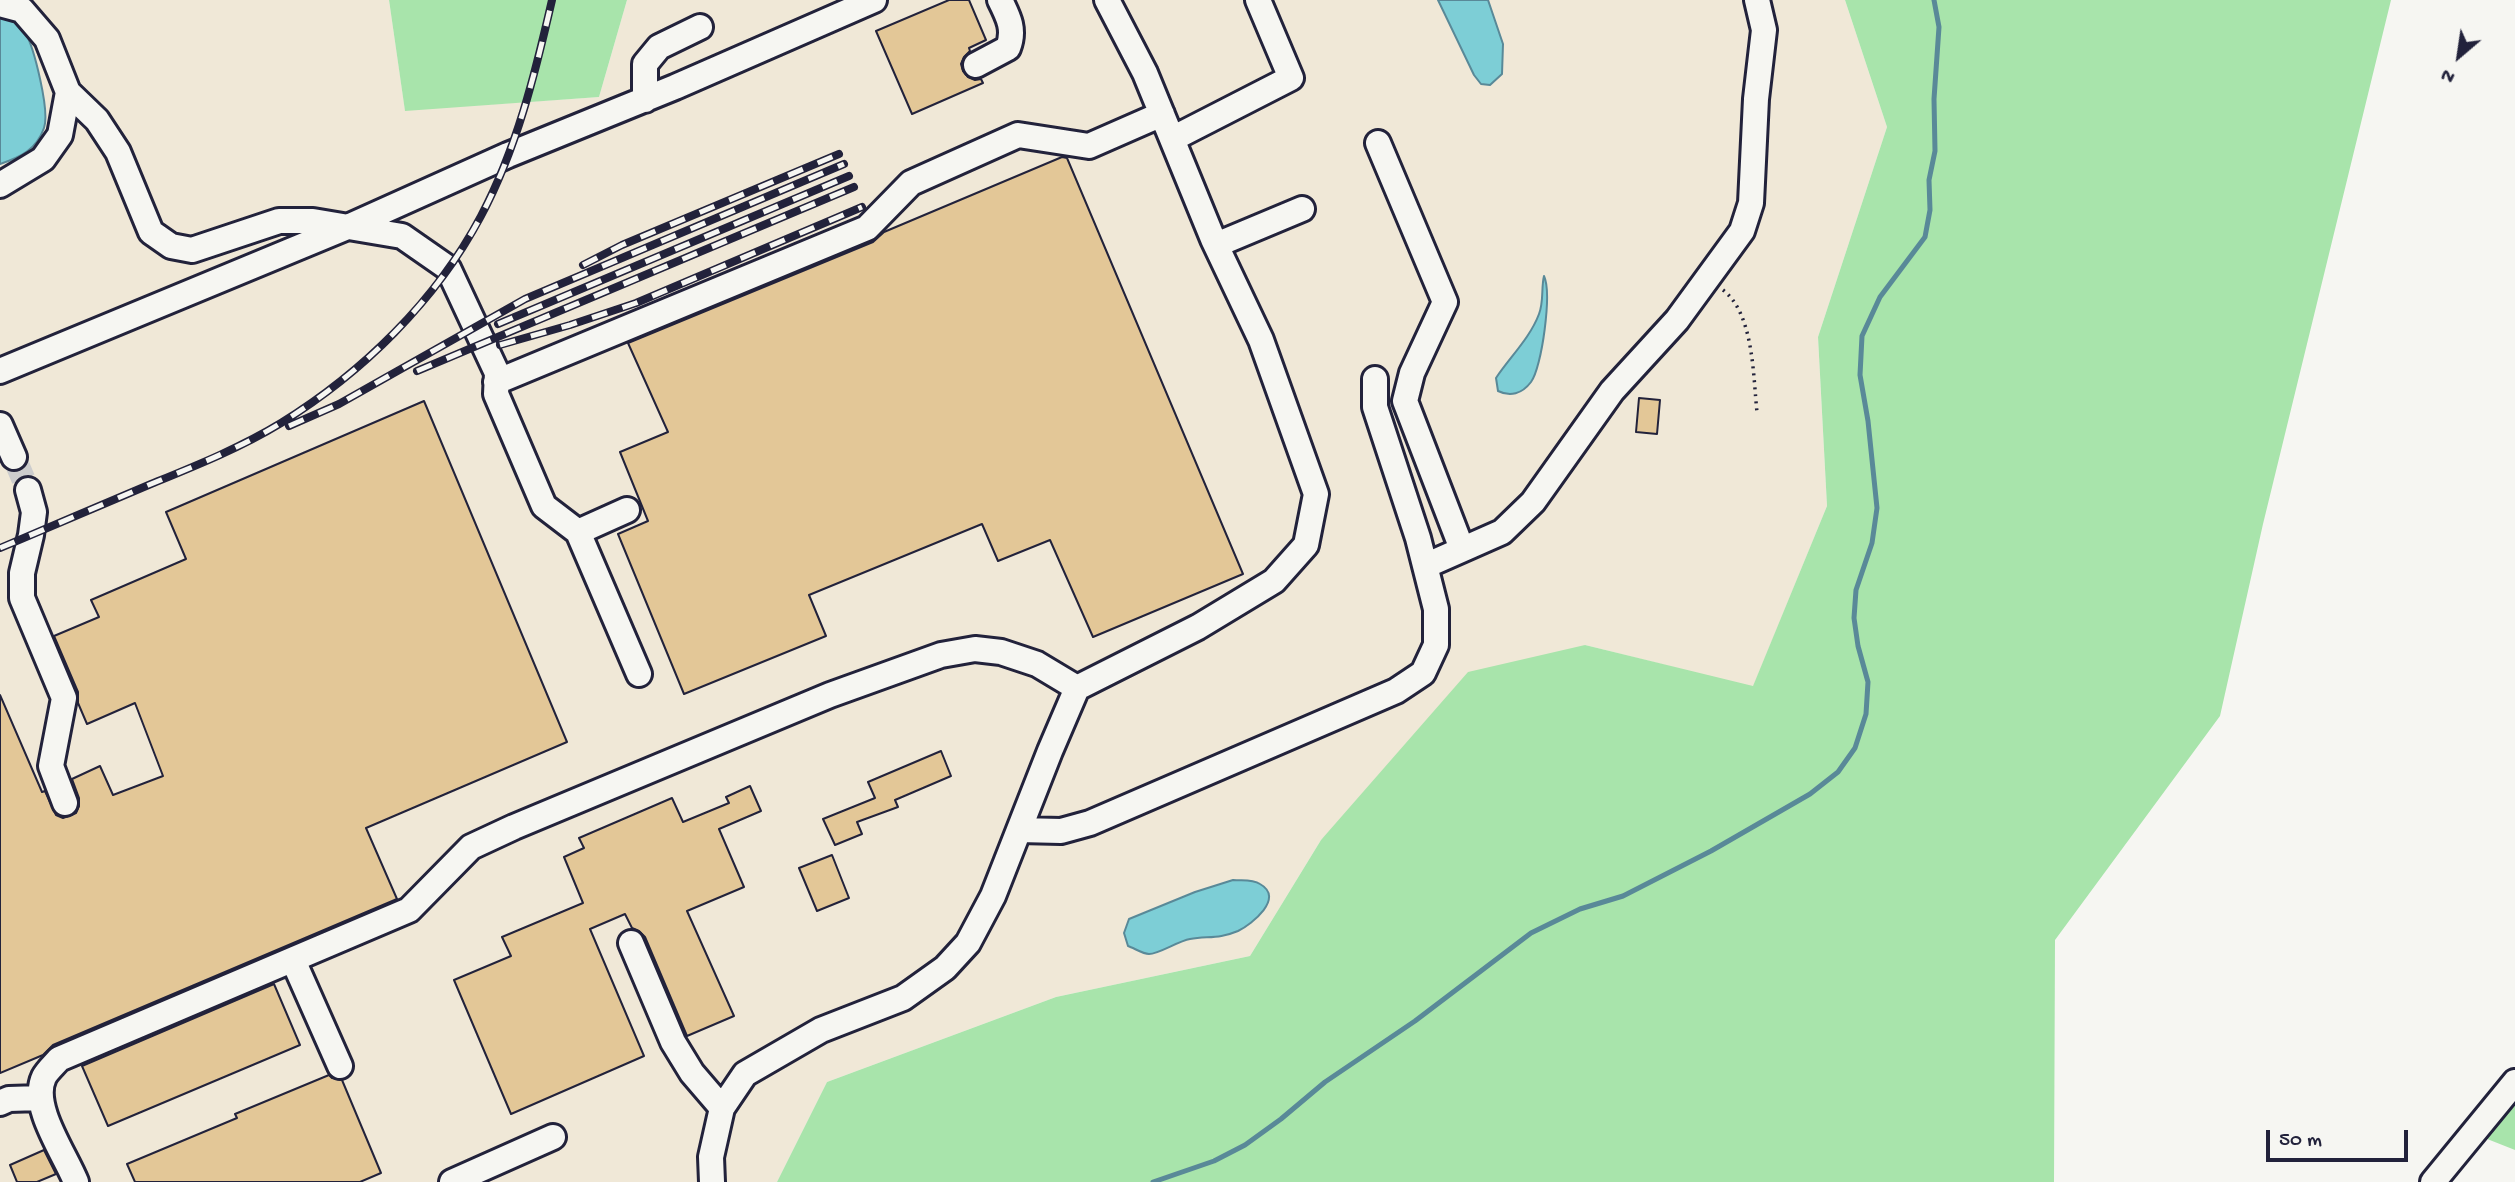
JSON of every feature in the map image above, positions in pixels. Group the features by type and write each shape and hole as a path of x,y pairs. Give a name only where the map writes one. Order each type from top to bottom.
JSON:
{"street":[{"path":"0,371 350,226 508,155 645,100 874,0"},
{"path":"976,65 1008,48 1013,37 1011,23 1000,0"},
{"path":"712,1182 711,1157 722,1108 745,1073 821,1030 903,998 945,968 968,943 993,897 1077,688 1198,627 1274,581 1306,545 1316,494 1261,340 1216,245 1145,73 1107,0"},
{"path":"1172,139 1291,78 1258,0"},
{"path":"1425,566 1502,532 1533,502 1612,391 1677,320 1742,231 1751,203 1756,99 1764,30 1757,0"},
{"path":"0,4 22,10 47,39 68,92 97,120 118,152 151,232 171,246 192,250 279,221 313,221 402,236 448,268 497,373 496,394 544,506 578,532 639,674"},
{"path":"645,100 645,64 659,47 700,27"},
{"path":"0,186 43,159 60,135 68,92"},
{"path":"496,382 867,228 911,183 1018,135 1089,146 1162,114"},
{"path":"1378,143 1445,302 1412,373 1405,401 1462,550"},
{"path":"1216,245 1302,209"},
{"path":"1019,830 1060,831 1090,823 1396,691 1423,673 1436,645 1436,609 1375,407 1375,379"},
{"path":"0,425 14,457"},
{"path":"28,490 34,512 32,535 22,573 22,598 64,698 51,766 65,803"},
{"path":"578,532 627,510"},
{"path":"76,1182 45,1116 40,1098 44,1077 59,1059 410,910 471,847 830,695 941,654 975,649 1001,652 1037,664 1077,688"},
{"path":"631,943 673,1042 692,1073 722,1108"},
{"path":"293,960 340,1066"},
{"path":"2433,1182 2515,1082"},
{"path":"0,1103 40,1098"},
{"path":"452,1182 553,1138"}],"path":[{"path":"1706,280 1726,292 1738,307 1746,329 1757,412"}],"shaded area":[{"path":"0,0 389,0 405,110 599,97 627,0 1845,0 1887,127 1818,337 1827,506 1753,687 1585,645 1321,840 1250,956 1056,997 827,1082 777,1182 0,1182"}],"green space":[{"path":"389,0 627,0 599,97 405,111"},
{"path":"1845,0 2391,0 2263,524 2220,716 2055,940 2054,1182 777,1182 827,1082 1056,997 1250,956 1321,840 1468,672 1585,645 1753,686 1827,506 1818,337 1887,127"},
{"path":"2515,1073 2515,1150 2467,1131"}],"water":[{"path":"1438,0 1488,0 1503,44 1502,74 1490,85 1481,84 1474,75"},
{"path":"0,11 23,28 29,40 40,79 45,120 41,136 32,147 0,164"},
{"path":"1544,276 1546,313 1535,374 1520,392 1502,393 1498,391 1496,378 1535,323 1541,304"},
{"path":"1233,880 1257,882 1267,890 1269,896 1264,910 1244,928 1225,935 1185,940 1149,954 1128,946 1124,933 1129,919 1195,892"}],"building":[{"path":"949,0 969,0 986,40 969,48 970,51 961,64 968,77 981,79 983,83 912,114 876,31"},
{"path":"1062,157 1067,158 1243,574 1093,637 1050,540 998,561 982,524 809,595 826,636 684,694 618,534 648,521 620,452 668,432 628,343 873,242 884,232"},
{"path":"1639,398 1660,400 1657,434 1636,432"},
{"path":"424,401 567,742 366,828 397,899 53,1045 43,1055 0,1073 0,695 42,792 45,791 56,815 63,818 76,813 79,798 72,779 100,766 113,795 163,776 135,703 87,724 78,703 78,692 54,636 99,617 91,600 186,559 166,512"},
{"path":"941,751 951,776 895,800 898,807 857,822 862,834 835,845 823,819 875,798 868,782"},
{"path":"750,786 761,811 719,829 744,887 687,911 734,1016 687,1036 645,937 632,928 625,914 590,929 644,1056 511,1114 454,980 511,956 502,937 583,903 564,857 584,848 579,838 672,798 683,822 729,803 726,797"},
{"path":"832,855 849,898 817,911 799,868"},
{"path":"274,984 300,1045 108,1126 82,1066"},
{"path":"329,1075 342,1080 381,1173 360,1182 135,1182 127,1164 237,1118 235,1114"},
{"path":"44,1150 56,1174 37,1182 17,1182 10,1165"}],"waterway":[{"path":"1153,1182 1214,1161 1245,1145 1325,1082 1415,1021 1531,933 1580,909 1623,896 1711,851 1810,794 1838,772 1855,748 1866,714 1868,682 1854,618 1856,590 1872,543 1877,508 1868,421 1860,375 1862,336 1880,297 1925,237 1930,210 1929,180 1935,151 1934,99 1939,27 1934,0"}],"tunnel":[{"path":"14,457 28,490"}],"railway":[{"path":"0,548 233,449 265,432 340,382 394,333 419,306 463,247 494,190 524,110 552,0"},
{"path":"583,265 622,245 839,154"},
{"path":"289,426 339,404 525,299 844,164"},
{"path":"498,324 849,176"},
{"path":"417,371 854,187"},
{"path":"500,345 636,303 862,207"}]}
